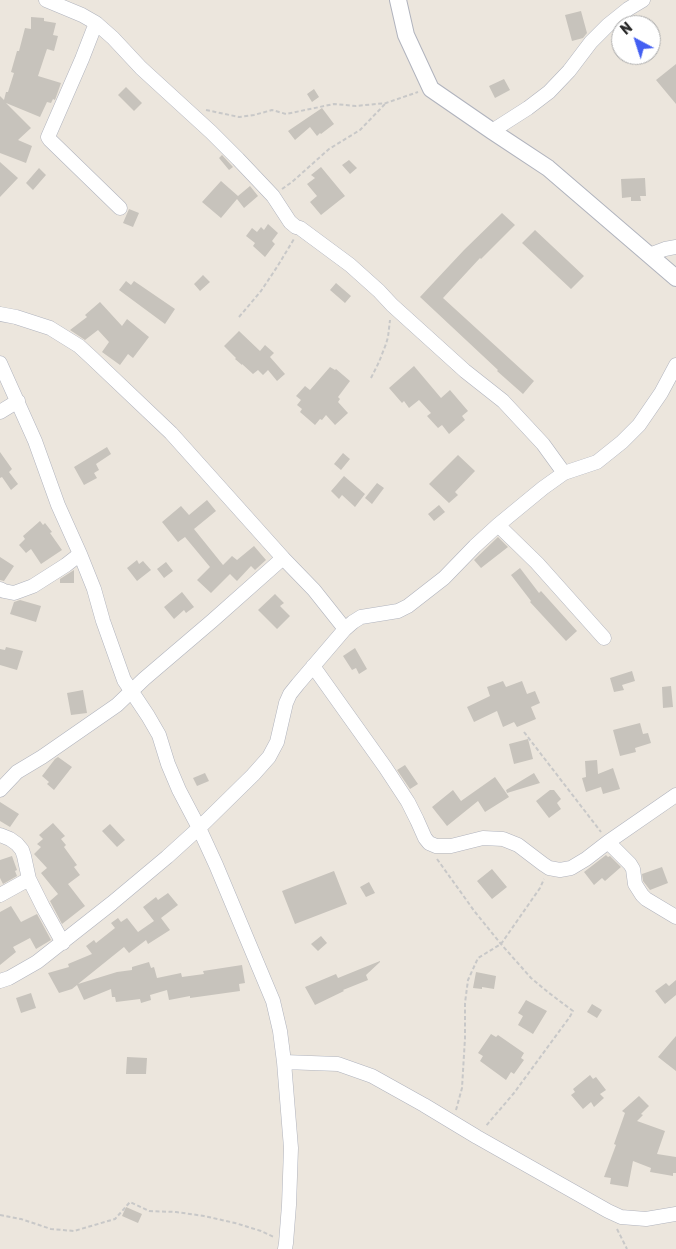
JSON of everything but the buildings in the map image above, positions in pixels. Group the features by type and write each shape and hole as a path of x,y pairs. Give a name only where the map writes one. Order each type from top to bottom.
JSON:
{"street":[{"path":"46,0 96,22 114,38 141,68 211,132 273,196 290,222 350,265 465,371 503,401 543,444 564,473"},
{"path":"398,0 406,34 431,88 548,168 676,278"},
{"path":"492,131 549,92 570,71 591,42 608,25 643,0"},
{"path":"96,22 48,137 120,208"},
{"path":"649,255 676,247"},
{"path":"0,314 50,328 79,346 172,433 283,558 314,590 345,628"},
{"path":"0,363 36,441 58,505 94,589 124,680 159,735 179,790 216,865 273,1001 280,1031 284,1062 291,1148 285,1246"},
{"path":"0,981 37,962 63,942 167,857 253,775 269,757 277,742 286,703 290,694 345,628 360,617 398,610 408,606 444,578 498,525 564,473 597,462 640,425 662,393 676,365"},
{"path":"0,412 18,401"},
{"path":"498,525 537,563 604,638"},
{"path":"0,589 14,593 33,586 80,554"},
{"path":"0,790 17,772 110,710 283,558"},
{"path":"313,666 408,802 425,838 429,843 436,846 451,846 483,838 503,839 518,845 549,868 560,870 571,868 676,795"},
{"path":"0,835 10,839 22,850 29,879 63,942"},
{"path":"608,842 630,864 633,869 635,884 642,895 676,917"},
{"path":"0,895 29,879"},
{"path":"284,1062 338,1064 372,1076 453,1122 477,1138 622,1217 646,1219 676,1214"}],"path":[{"path":"184,107 246,117 272,110 286,114 334,104 362,106 386,103 431,88"},
{"path":"273,196 329,149 360,130 386,103"},
{"path":"239,317 277,267 300,228"},
{"path":"371,378 388,337 392,305"},
{"path":"524,732 608,842"},
{"path":"429,843 429,848 475,912 501,944 531,978 548,993 571,1008 573,1012 514,1092 477,1138"},
{"path":"453,1122 462,1088 465,1003 468,980 478,958 501,944 540,888 549,868"},
{"path":"0,1215 21,1219 51,1229 74,1231 115,1219 130,1202 149,1211 176,1212 235,1223 261,1231 285,1246"}]}
